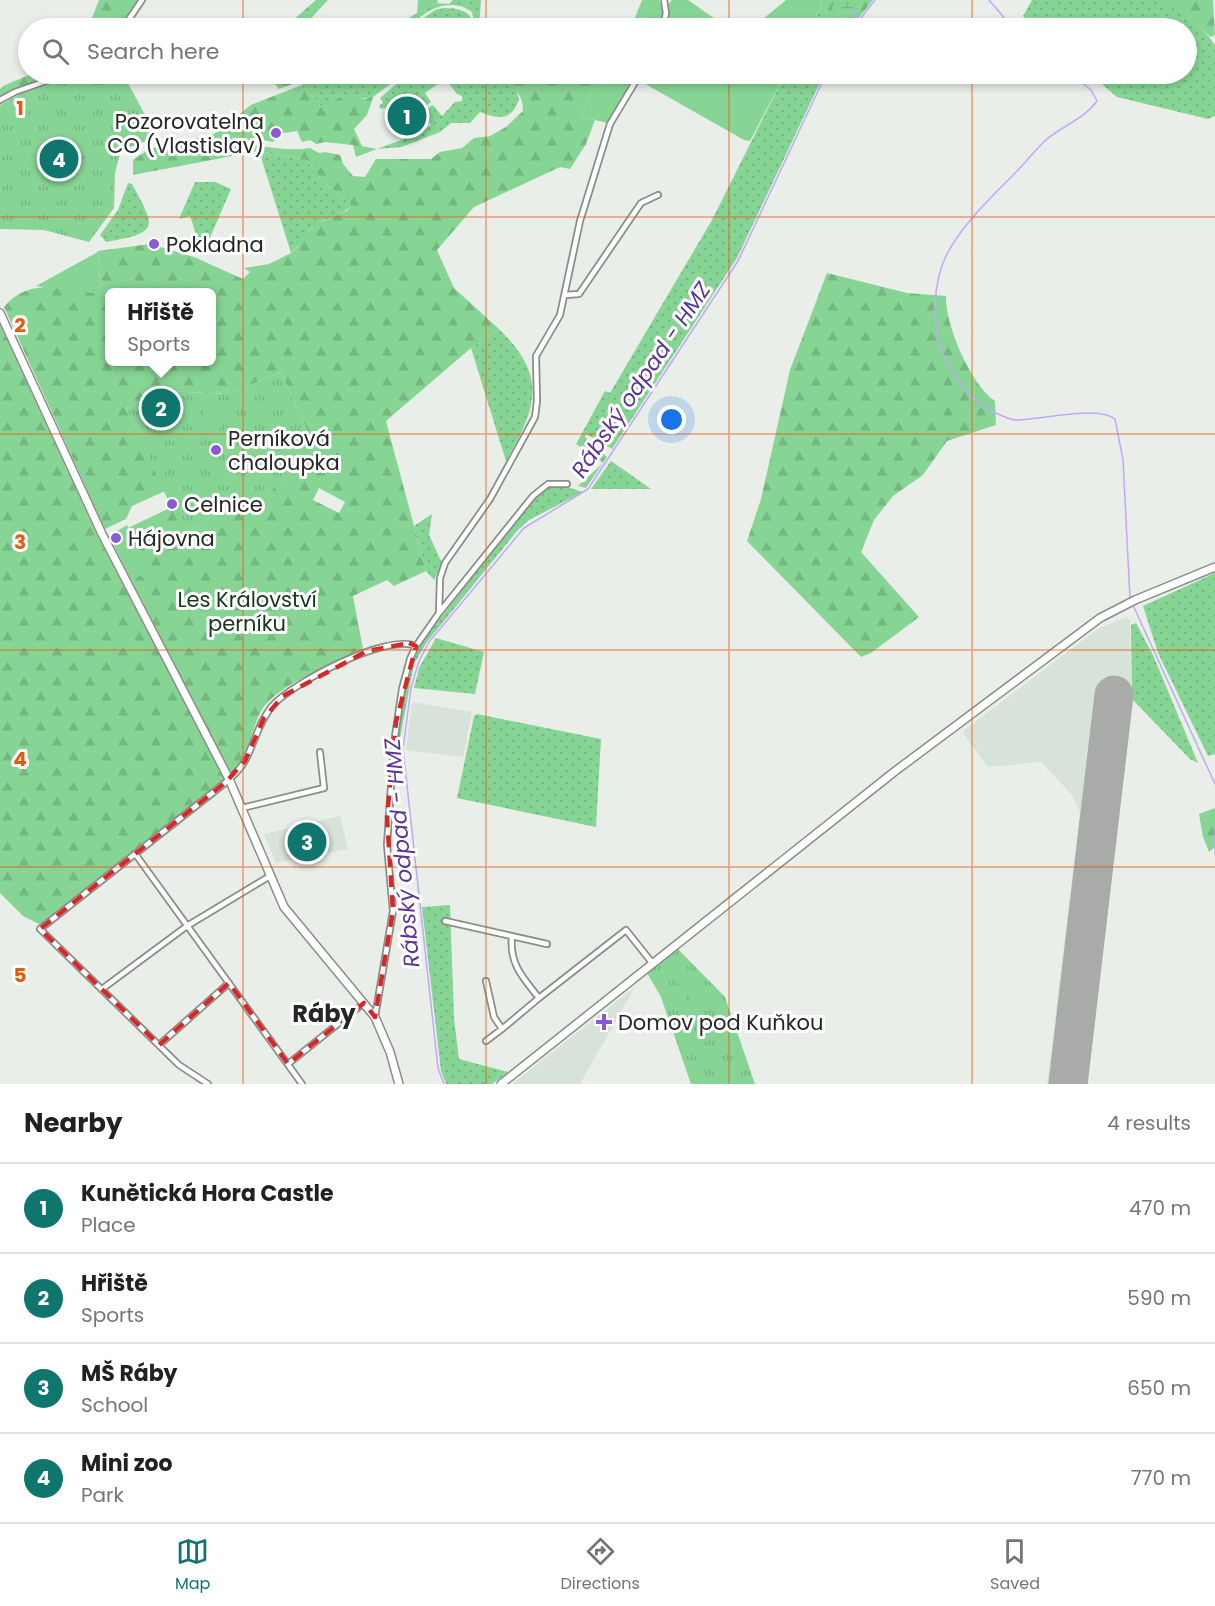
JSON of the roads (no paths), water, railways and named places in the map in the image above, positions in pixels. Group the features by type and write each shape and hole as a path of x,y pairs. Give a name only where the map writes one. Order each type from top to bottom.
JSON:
{"street":[{"path":"130,18 142,0"},
{"path":"664,0 665,18"},
{"path":"0,100 38,84"},
{"path":"439,613 440,578 445,563 490,499 535,417 536,356 559,317 575,241 610,124 634,84"},
{"path":"565,295 579,294 641,203 658,195"},
{"path":"0,313 102,534 230,779 290,918 375,1017 390,1052 399,1084"},
{"path":"375,1017 393,911 387,845 396,722 402,689 416,646 439,613 538,491 551,483 567,484"},
{"path":"501,1084 894,772 1100,618 1131,602 1215,567"},
{"path":"208,1084 179,1065 40,929 230,779 245,761 264,717 283,696 367,651 404,643 416,646"},
{"path":"242,808 324,788 320,752"},
{"path":"135,855 302,1084"},
{"path":"102,989 187,926 270,876"},
{"path":"445,921 547,944"},
{"path":"486,1041 626,930 653,964"},
{"path":"512,936 510,950 514,963 539,998"},
{"path":"486,981 494,1017 502,1029"},
{"path":"159,1045 229,983"},
{"path":"288,1064 364,1003"}],"waterway":[{"name":"Rábský odpad - HMZ","path":"861,18 875,0"},
{"path":"989,0 1004,18"},
{"path":"852,10 858,18"},
{"name":"Rábský odpad - HMZ","path":"444,1084 438,1068 403,749 411,688 419,661 429,642 524,528 588,489 738,261 821,84"},
{"path":"1083,84 1091,90 1097,101 1086,113 1043,143 978,211 953,244 938,279 935,318 939,342 953,372 971,396 986,408 1009,419 1017,420 1083,413 1107,415 1115,419 1123,460 1130,599"},
{"path":"1132,603 1215,784"},
{"path":"1215,829 1215,854"}],"place":[{"name":"Kunětická Hora Castle","path":"407,116"},
{"name":"Pozorovatelna CO (Vlastislav)","path":"276,133"},
{"name":"Mini zoo","path":"59,159"},
{"name":"Pokladna","path":"154,244"},
{"name":"Hřiště","path":"161,408"},
{"name":"Perníková chaloupka","path":"216,450"},
{"name":"Celnice","path":"172,504"},
{"name":"Hájovna","path":"116,538"},
{"name":"MŠ Ráby","path":"307,842"},
{"name":"Domov pod Kuňkou","path":"604,1022"}],"district":[{"name":"Ráby","path":"324,1013"}],"park label":[{"name":"Les Království perníku","path":"247,611"}]}
